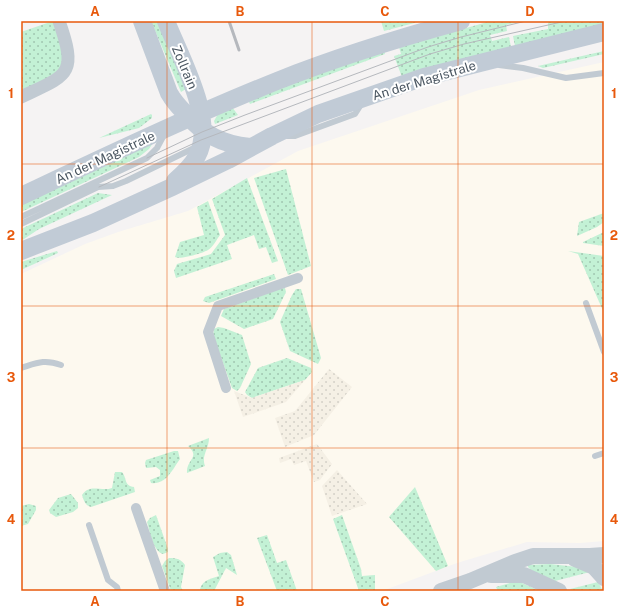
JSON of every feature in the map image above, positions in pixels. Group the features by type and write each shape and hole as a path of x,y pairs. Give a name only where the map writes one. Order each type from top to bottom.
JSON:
{"main road":[{"name":"Zollrain","path":"142,21 172,99 172,109 168,128"},
{"name":"Zollrain","path":"166,21 195,90 202,129"},
{"name":"An der Magistrale","path":"21,196 168,128 202,129 279,81 334,60 413,34 461,21"},
{"name":"An der Magistrale","path":"21,251 93,223 160,193 318,114 424,77 604,32"},
{"name":"Zollrain","path":"172,99 202,129"},
{"name":"An der Magistrale","path":"160,193 186,171 198,155 202,129"},
{"path":"202,129 238,146 250,147"}],"street":[{"path":"21,97 54,82 65,72 69,62 67,42 59,21"},
{"path":"226,388 208,332 218,306 298,278"},
{"path":"136,508 165,591"},
{"path":"441,591 533,556 604,554"},
{"path":"568,556 594,567 604,578"},
{"path":"481,576 524,575 555,590"}],"lane":[{"path":"479,63 524,68 566,78 604,73"},
{"path":"21,217 147,158 157,148 168,128"},
{"path":"21,224 98,188 113,186 126,181 202,129"},
{"path":"21,224 99,187"},
{"path":"586,303 604,352"},
{"path":"21,368 36,363 50,361 60,365"},
{"path":"595,456 604,453"},
{"path":"88,525 108,580 117,587 118,591"}],"shaded area":[{"path":"604,62 604,541 580,543 527,542 457,563 382,591 21,591 21,274 85,244 118,232 188,211 298,151 479,90"}],"green space":[{"path":"53,21 65,44 60,70 21,94 21,32"},
{"path":"151,21 159,21 186,89 181,92"},
{"path":"381,21 422,21 384,31"},
{"path":"491,21 522,21 506,25 507,31 490,35 492,41 509,37 511,47 402,77 394,56 401,54 399,47"},
{"path":"604,21 604,26 515,46 513,36 548,29 548,22"},
{"path":"384,51 385,54 250,104 248,100 288,84"},
{"path":"604,51 604,54 543,68 538,66"},
{"path":"232,107 238,115 215,124 214,121 219,112"},
{"path":"151,114 152,118 139,128 99,138"},
{"path":"153,143 149,149 139,157 21,212 21,204"},
{"path":"286,169 311,266 288,275 254,178"},
{"path":"247,178 278,261 272,263 266,247 259,249 254,235 227,245 232,259 176,278 174,271 177,264 211,254 225,235 212,199"},
{"path":"98,193 112,195 39,229 21,241 21,229"},
{"path":"208,201 220,235 208,250 186,257 175,257 180,242 204,235 197,207"},
{"path":"604,213 604,222 597,227 577,236 579,222"},
{"path":"604,232 604,246 583,243 583,242"},
{"path":"57,251 58,253 21,270 21,262"},
{"path":"568,251 604,256 604,313 578,254"},
{"path":"274,274 276,279 209,303 203,301 205,297"},
{"path":"285,288 286,292 273,319 244,329 221,316 224,309"},
{"path":"296,289 301,289 321,358 318,364 290,351 280,322"},
{"path":"218,327 242,335 251,364 240,388 237,391 232,388 213,335 214,329"},
{"path":"287,358 311,368 312,372 305,380 252,398 247,395 245,392 258,368"},
{"path":"209,438 204,459 205,466 187,473 187,468 193,456 192,450 188,446"},
{"path":"178,451 180,459 171,472 161,482 151,483 150,480 160,476 160,470 156,467 146,468 146,460"},
{"path":"115,472 122,472 124,474 127,483 134,487 135,492 91,507 87,505 82,495 85,491 89,489 112,488"},
{"path":"415,487 448,566 436,571 389,517"},
{"path":"71,494 78,503 78,508 73,512 56,517 50,513 49,510 58,498"},
{"path":"29,504 36,506 36,510 28,524 21,526 21,520 23,519 21,506"},
{"path":"156,515 168,549 168,552 163,554 154,545 147,522 150,518"},
{"path":"342,515 361,569 362,576 375,575 375,591 359,591 333,519"},
{"path":"267,535 277,563 286,560 297,591 277,591 257,538"},
{"path":"227,552 231,555 237,575 226,568 214,591 200,591 204,582 219,576 213,557 220,553"},
{"path":"169,558 178,559 185,565 181,587 183,591 171,591 162,566"},
{"path":"550,564 577,567 590,572 555,581 531,570 528,567 528,565"},
{"path":"513,582 522,583 540,591 498,591 496,587"},
{"path":"598,582 603,591 573,591 570,589"}],"sand":[{"path":"329,369 352,387 314,435 285,447 275,418 295,411"},
{"path":"305,380 286,402 243,417 234,391 252,398"},
{"path":"317,444 332,464 320,480 314,482 306,461 294,465 291,459 280,463 279,458"},
{"path":"337,470 367,504 332,516 322,486"}],"tram line":[{"path":"147,158 202,132 245,115 428,47 461,37 526,21"},
{"path":"99,187 201,140 430,54 464,44 566,21"}],"railway":[{"path":"229,21 239,50"}]}
